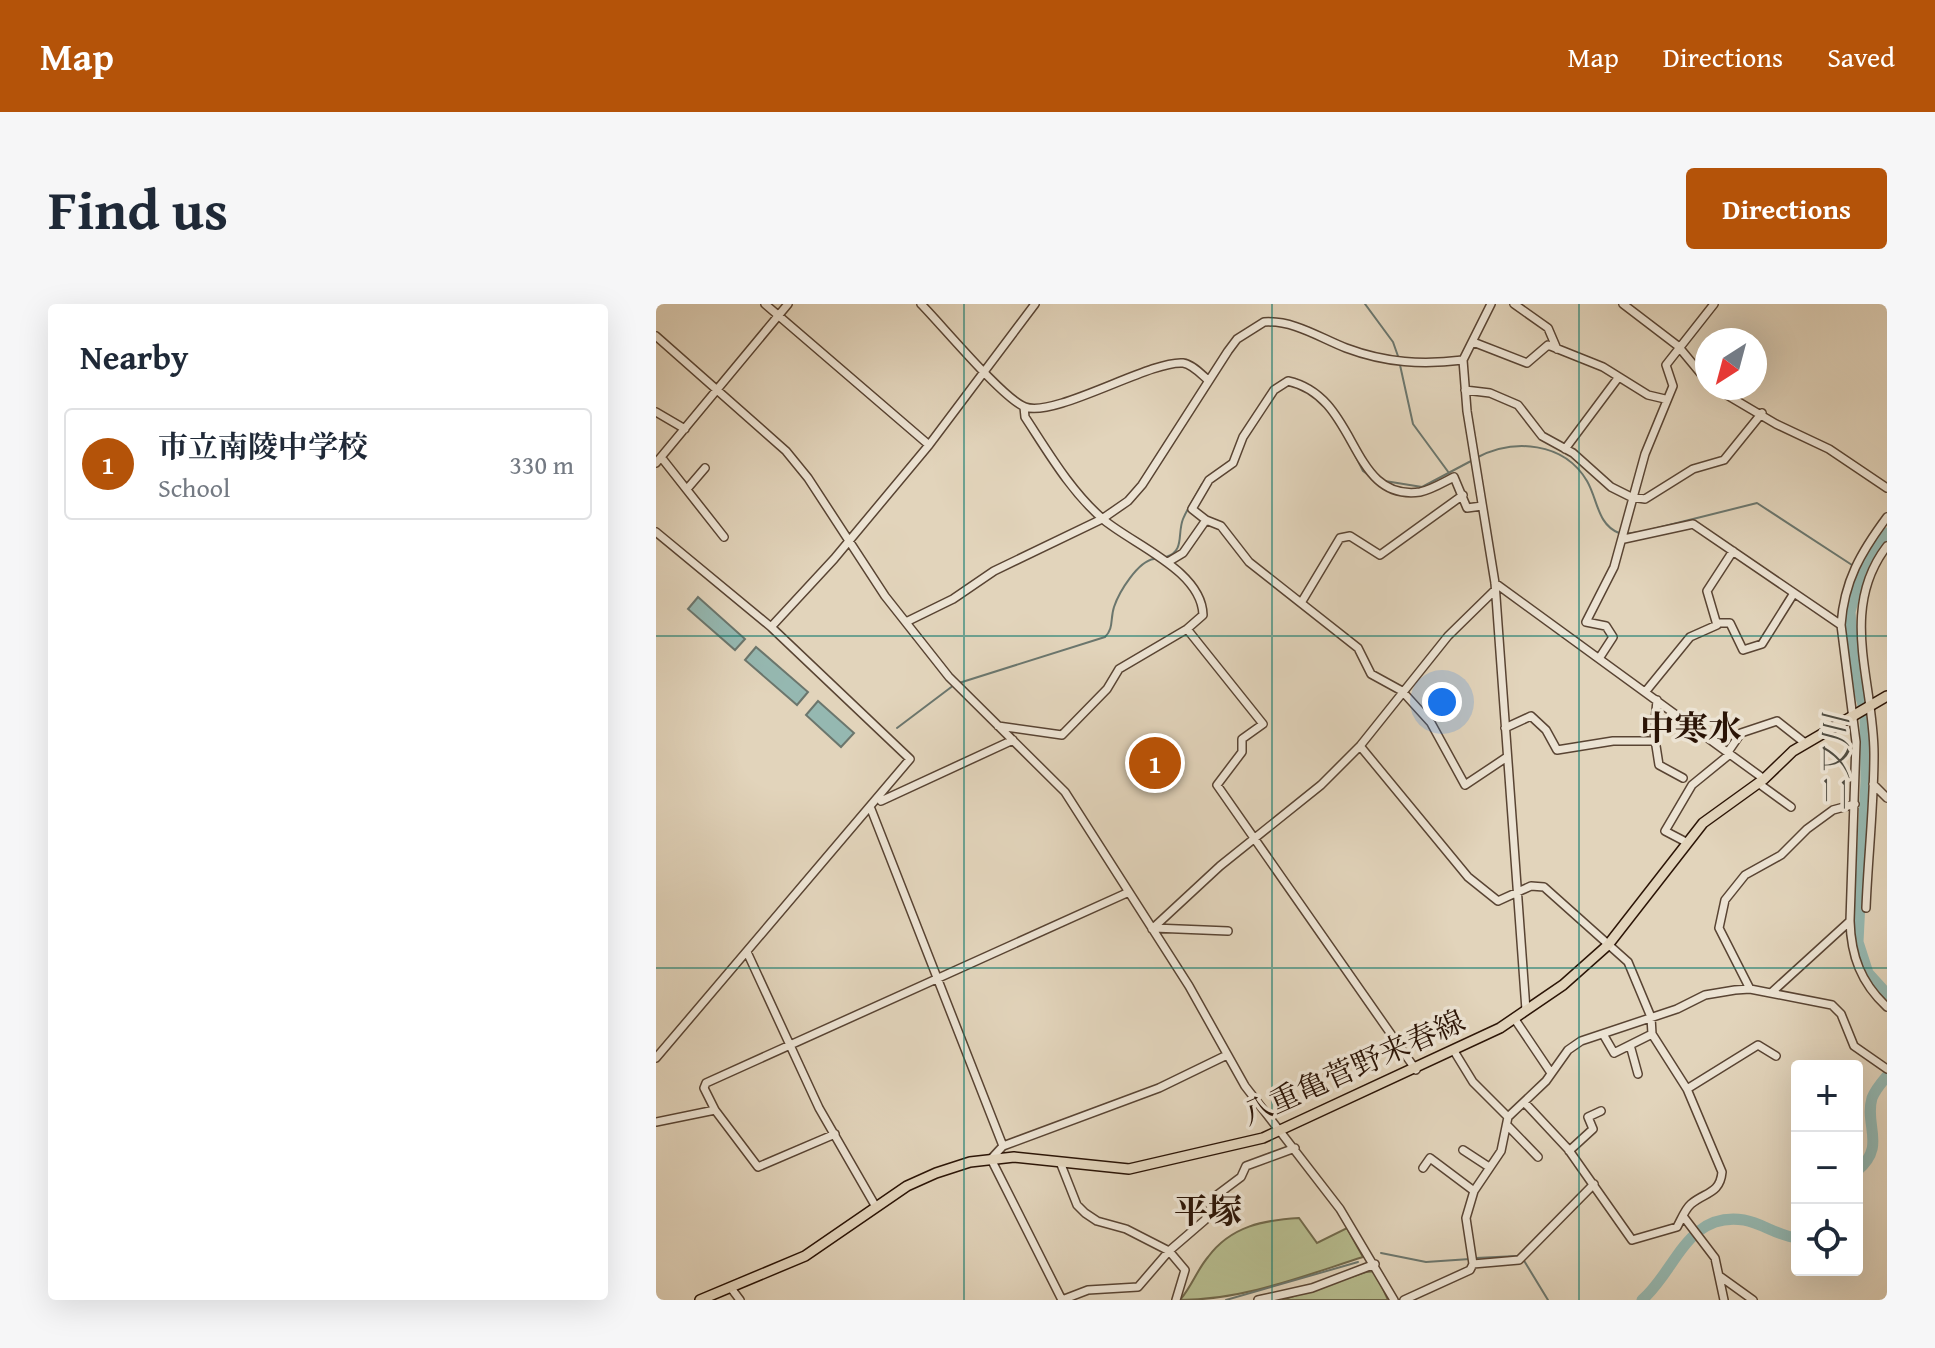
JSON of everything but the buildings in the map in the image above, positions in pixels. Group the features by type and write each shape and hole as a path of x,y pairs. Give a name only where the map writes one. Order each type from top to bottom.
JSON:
{"main road":[{"name":"八重亀菅野来春線","path":"700,1300 805,1256 876,1207 936,1173 991,1159 1014,1157 1129,1169 1282,1131 1454,1051 1514,1018 1563,985 1608,945 1686,842 1723,806 1761,781 1805,743 1887,696"}],"street":[{"path":"765,304 929,445"},
{"path":"724,537 687,489 658,460 788,304"},
{"path":"921,304 983,370 1024,407 1037,408 1174,365 1190,366 1208,380"},
{"path":"771,627 834,559 847,539 929,445 1035,304"},
{"path":"1491,304 1463,360 1496,586 1526,1010"},
{"path":"1514,304 1548,328 1557,349"},
{"path":"1623,304 1678,346 1695,367"},
{"path":"1600,657 1613,637 1606,626 1586,622 1624,539 1631,497 1673,379 1666,365 1714,304"},
{"path":"906,622 953,599 994,571 1102,519 1136,493 1237,339 1264,322 1300,328 1356,351 1409,364 1463,360"},
{"path":"656,336 786,451 906,622 955,685 1065,792 1153,929 1245,1086 1340,1209 1394,1300"},
{"path":"1473,342 1523,362 1530,361 1544,346 1557,349 1603,367 1648,395 1665,399"},
{"path":"1565,449 1618,378"},
{"path":"1482,506 1467,508 1454,477 1423,492 1381,483 1365,469 1332,407 1312,391 1288,381 1274,390 1243,437 1230,467 1206,485 1192,509 1206,520 1221,526 1249,562 1358,648 1371,674 1402,691 1431,723 1465,785 1507,757"},
{"path":"1465,390 1506,398 1525,412 1542,436 1565,449 1600,479 1631,497 1650,498 1686,473 1724,460 1762,413"},
{"path":"1738,400 1776,424 1829,449 1887,488"},
{"path":"996,726 1062,735 1107,689 1119,669 1199,621 1203,607 1184,576 1168,562 1102,519 1060,469 1025,417 1024,407"},
{"path":"656,412 685,429"},
{"path":"687,489 705,468"},
{"path":"1301,603 1340,538 1353,538 1380,555 1463,495"},
{"path":"1887,517 1852,570 1844,594 1841,625 1856,742 1851,944 1859,971 1887,1007"},
{"path":"1168,562 1183,553 1206,520"},
{"path":"1624,539 1693,524 1841,625"},
{"path":"656,532 771,627 910,759 656,1058"},
{"path":"1866,908 1873,784 1870,706 1859,615 1866,580 1887,546"},
{"path":"1717,623 1707,591 1733,551"},
{"path":"1496,586 1600,657 1729,753 1791,807"},
{"path":"1153,929 1220,866 1321,785 1360,746 1448,636 1496,586"},
{"path":"1646,691 1690,637 1717,623 1730,623 1743,650 1762,644 1794,593"},
{"path":"1187,629 1263,724 1242,739 1242,752 1217,785 1416,1070"},
{"path":"1657,700 1656,741 1660,767 1683,778"},
{"path":"1505,728 1531,716 1546,730 1557,750 1613,741 1656,741"},
{"path":"1686,842 1665,831 1692,785 1729,753 1741,733 1777,721 1805,743"},
{"path":"873,806 1013,740"},
{"path":"1360,746 1468,877 1498,901 1531,886 1544,887 1628,962 1651,1017 1652,1034 1687,1089 1722,1172 1718,1187 1691,1204 1677,1227 1638,1241 1632,1240 1569,1151 1524,1102"},
{"path":"1873,784 1887,798"},
{"path":"1750,989 1719,928 1725,900 1745,875 1781,855 1833,810 1855,804"},
{"path":"873,806 936,978 1003,1146"},
{"path":"835,1134 758,1167 715,1110 704,1088 706,1083 1129,892"},
{"path":"1771,993 1850,921"},
{"path":"1153,929 1228,931"},
{"path":"747,952 835,1134 876,1207"},
{"path":"1404,1300 1464,1276 1473,1264 1466,1218 1474,1191 1501,1151 1507,1121 1568,1050 1705,995 1750,989 1837,1008 1854,1046 1886,1066"},
{"path":"1514,1018 1551,1073"},
{"path":"1603,1034 1614,1053 1652,1034"},
{"path":"1630,1045 1638,1074"},
{"path":"1687,1089 1758,1045 1776,1056"},
{"path":"1454,1051 1473,1082 1538,1157"},
{"path":"1227,1055 1159,1088 1003,1146 991,1159 1062,1300 1088,1290 1138,1287 1169,1251 1205,1220 1217,1195 1241,1177 1246,1166 1295,1148"},
{"path":"656,1122 715,1110"},
{"path":"1569,1151 1593,1129 1588,1117 1601,1111"},
{"path":"1463,1150 1489,1167"},
{"path":"1423,1168 1430,1158 1474,1191"},
{"path":"1060,1162 1077,1205 1085,1213 1169,1251 1185,1270 1183,1287 1176,1300"},
{"path":"1473,1264 1519,1260 1594,1184"},
{"path":"1683,1216 1715,1258 1724,1300"},
{"path":"1258,1300 1312,1288 1375,1264"},
{"path":"1721,1277 1753,1300"},
{"path":"731,1288 740,1300"}],"green space":[{"path":"1299,1218 1317,1243 1347,1228 1363,1257 1250,1291 1180,1300 1204,1262 1227,1238 1261,1223"},
{"path":"1375,1271 1388,1300 1282,1300 1366,1272"}],"water":[{"path":"698,597 745,639 735,650 688,609"},
{"path":"756,647 808,692 797,705 745,660"},
{"path":"818,701 854,733 841,747 806,715"}],"waterway":[{"path":"1365,304 1393,342 1399,359"},
{"path":"1400,365 1413,424 1449,473"},
{"path":"1263,401 1270,390"},
{"path":"1476,458 1522,446 1552,451 1577,468 1591,488 1606,524 1619,533"},
{"path":"1353,451 1363,471 1375,480"},
{"path":"1385,481 1422,487 1471,461"},
{"path":"1166,557 1176,551 1183,519 1202,484"},
{"path":"1653,529 1757,503 1852,565"},
{"path":"1625,534 1646,531"},
{"name":"二又川","path":"1887,533 1861,571 1850,612 1855,676 1865,712 1866,781 1858,942 1868,973 1887,994"},
{"path":"959,683 1105,637 1111,627 1114,607 1125,586 1142,565 1154,559"},
{"path":"897,728 954,685"},
{"name":"二又川","path":"1863,1165 1873,1144 1872,1098 1887,1076"},
{"name":"二又川","path":"1642,1300 1684,1246 1709,1225 1725,1220 1744,1220 1791,1237"},
{"path":"1381,1253 1426,1262 1470,1259"},
{"path":"1476,1258 1517,1256"},
{"path":"1523,1259 1548,1300"},
{"path":"1226,1300 1358,1262"}],"place":[{"name":"市立南陵中学校","path":"1155,763"}],"district":[{"name":"中寒水","path":"1691,727"},
{"name":"平塚","path":"1208,1210"}]}
